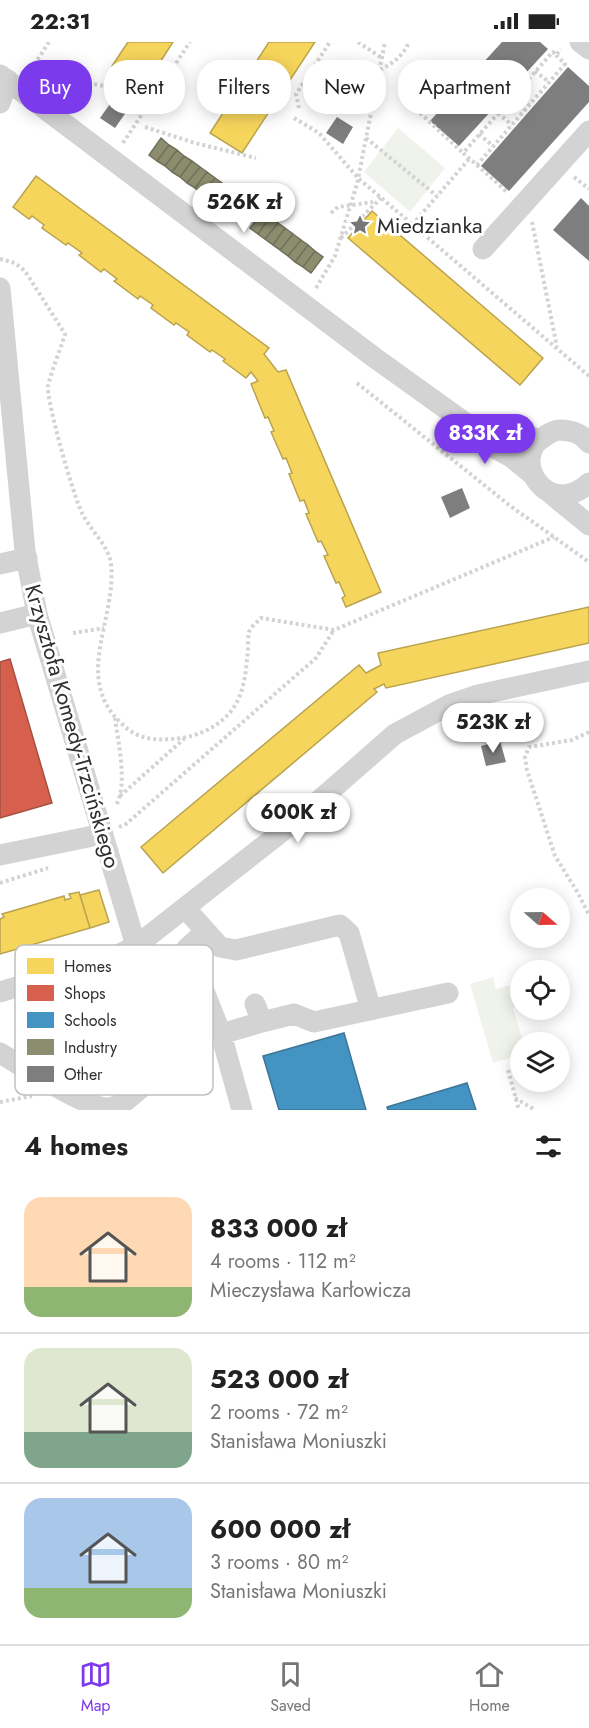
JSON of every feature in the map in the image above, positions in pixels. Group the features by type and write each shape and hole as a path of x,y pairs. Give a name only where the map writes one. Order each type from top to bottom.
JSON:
{"street":[{"path":"580,42 589,49"},
{"path":"0,103 4,78 375,358 467,424 487,444 511,457 532,474 539,486 589,525"},
{"path":"483,249 589,131"},
{"name":"Krzysztofa Komedy-Trzcińskiego","path":"0,288 27,558 37,614 136,945"},
{"path":"467,424 540,439"},
{"path":"532,474 530,462 533,450 540,439 555,430 583,433"},
{"path":"550,493 561,496 572,495 589,483"},
{"path":"0,564 27,558"},
{"path":"0,623 37,614"},
{"path":"137,945 298,819 395,734 449,705 478,695 589,671"},
{"path":"0,855 102,830"},
{"path":"185,908 220,947 236,950 340,925 349,933 371,1010"},
{"path":"190,945 205,932"},
{"path":"0,992 15,988"},
{"path":"221,1034 259,1013 294,1014 314,1022 448,993"},
{"path":"213,1014 221,1034 242,1110"},
{"path":"0,1053 15,1062"},
{"path":"74,1095 107,1108 122,1105 133,1095"}],"path":[{"path":"49,42 32,68 39,73 104,86"},
{"path":"178,60 190,42"},
{"path":"299,108 296,94 330,42"},
{"path":"358,42 382,58 385,42"},
{"path":"386,66 406,50 409,42"},
{"path":"531,76 553,52 565,64 531,103"},
{"path":"536,71 549,82"},
{"path":"112,158 142,114"},
{"path":"312,295 335,256 358,178 371,114"},
{"path":"421,114 469,159 524,203 535,233 557,348"},
{"path":"463,153 497,114"},
{"path":"499,114 512,125"},
{"path":"477,165 521,114"},
{"path":"294,118 319,133 358,178 589,376"},
{"path":"144,127 213,148 256,158"},
{"path":"479,134 493,146"},
{"path":"366,138 437,196"},
{"path":"412,225 469,159"},
{"path":"574,177 589,189"},
{"path":"340,239 381,198"},
{"path":"331,213 338,207 374,203"},
{"path":"0,259 15,263 25,271 65,334 48,388 54,419 81,512 111,561 110,599 97,665 97,680 115,718 129,731 146,739 184,738 202,733 219,722 234,708 243,690 249,630 261,618 334,630 554,537"},
{"path":"357,383 509,505 589,562"},
{"path":"74,633 104,628"},
{"path":"102,830 126,824 316,658 334,630"},
{"path":"115,718 121,777 120,796"},
{"path":"589,732 572,740 529,747 525,757 531,784 555,856 589,915"},
{"path":"102,830 120,796 184,738"},
{"path":"508,1070 519,1110"},
{"path":"515,1097 535,1110"}],"shaded area":[{"path":"398,128 445,168 410,212 364,172"},
{"path":"493,977 496,989 510,986 510,1020 517,1020 520,1032 510,1032 510,1058 493,1063 470,984"}],"building: Homes":[{"path":"128,42 173,42 161,60 116,60"},
{"path":"269,42 315,42 291,78 291,60 257,60"},
{"path":"222,114 268,114 242,153 210,133"},
{"path":"36,176 269,348 264,354 278,372 286,370 381,592 346,607 342,598 345,596 339,582 336,583 324,556 328,555 321,541 318,542 306,514 309,513 304,500 300,501 289,474 292,473 286,458 283,459 271,432 274,431 268,417 265,418 251,384 258,381 251,372 246,378 223,361 225,359 212,350 210,352 187,335 189,332 176,323 174,325 151,308 153,305 140,296 138,299 114,281 117,279 104,269 101,272 79,255 82,253 42,228 44,225 32,216 29,219 13,207"},
{"path":"372,211 543,358 520,385 348,238"},
{"path":"589,607 589,643 386,688 384,684 374,689 377,692 163,873 141,847 359,665 366,673 381,665 378,653"},
{"path":"99,890 109,922 90,928 80,895"},
{"path":"79,892 90,928 31,945 15,945 15,950 0,954 0,919 4,917 2,914 64,896 65,900 71,898 69,894"}],"building: Shops":[{"path":"10,659 52,803 0,818 0,662"}],"building: Schools":[{"path":"344,1033 366,1110 279,1110 263,1056"},
{"path":"467,1083 476,1110 388,1110 387,1107"}],"building: Industry":[{"path":"161,138 169,145 157,161 149,155"},
{"path":"169,145 177,150 165,166 157,161"},
{"path":"177,150 184,156 172,172 165,166"},
{"path":"184,156 192,161 180,177 172,172"},
{"path":"192,161 200,167 187,183 180,177"},
{"path":"200,167 207,172 195,188 187,183"},
{"path":"207,172 215,178 203,194 195,188"},
{"path":"215,178 222,183 210,199 203,194"},
{"path":"222,183 230,189 218,205 210,199"},
{"path":"263,211 270,217 258,234 250,228"},
{"path":"270,217 278,223 265,239 258,234"},
{"path":"278,223 285,228 273,245 265,239"},
{"path":"285,228 293,234 280,250 273,245"},
{"path":"293,234 301,240 288,256 280,250"},
{"path":"301,240 308,245 295,262 288,256"},
{"path":"308,245 315,251 303,267 295,262"},
{"path":"315,251 323,257 311,273 303,267"}],"building: Other":[{"path":"502,42 540,42 548,49 531,68 531,60 486,60"},
{"path":"568,67 589,86 589,102 509,191 481,166 527,114 531,114 531,109"},
{"path":"104,112 125,114 115,128 100,118"},
{"path":"436,114 488,114 459,146 430,121"},
{"path":"337,117 353,127 343,144 326,133"},
{"path":"581,198 589,206 589,261 553,230"},
{"path":"462,488 470,508 450,518 441,497"},
{"path":"500,741 506,762 486,766 481,746"}],"place":[{"name":"Miedzianka","path":"360,225"}]}
